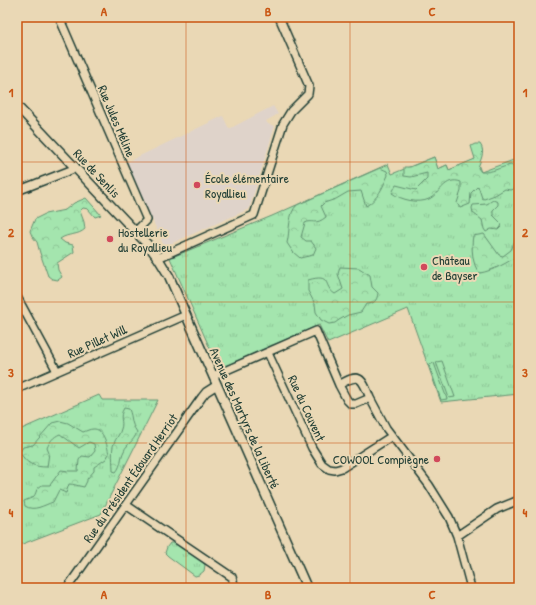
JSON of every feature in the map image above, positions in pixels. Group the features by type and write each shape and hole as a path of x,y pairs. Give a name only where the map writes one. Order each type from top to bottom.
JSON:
{"street":[{"name":"Rue Jules Méline","path":"59,17 147,220 136,231"},
{"path":"158,258 254,215 283,124 291,111 308,94 309,91 309,86 279,17"},
{"name":"Rue de Senlis","path":"17,106 136,231 158,258"},
{"path":"17,191 71,170 75,166"},
{"name":"Avenue des Martyrs de la Liberté","path":"158,258 169,276 307,588"},
{"path":"17,297 56,371"},
{"name":"Rue Pillet Will","path":"17,389 186,315"},
{"path":"213,376 316,331 347,400 352,404 356,404 370,398"},
{"name":"Rue du Couvent","path":"268,353 312,448 322,464 329,469 335,470 342,468 392,436"},
{"path":"339,384 352,377 363,382 386,428 429,485 449,517 457,536 471,588"},
{"name":"Rue du Président Édouard Herriot","path":"67,588 202,397 206,392 217,385"},
{"path":"457,536 497,509 519,500"},
{"path":"126,505 232,577 235,588"}],"shaded area":[{"name":"École élémentaire Royallieu","path":"273,106 278,114 266,121 268,124 275,126 249,209 168,245 163,244 127,162 223,116 229,129"}],"green space":[{"path":"480,144 482,147 482,156 478,168 481,172 489,172 511,165 515,168 519,166 519,187 510,190 505,189 484,199 482,198 478,186 471,193 470,204 460,208 457,203 461,191 461,182 451,181 443,186 433,197 420,201 400,198 392,193 396,185 416,190 427,179 427,173 411,177 404,176 404,167 410,167 434,157 438,169 447,165 449,170 475,159 471,146"},
{"path":"434,157 438,169 447,165 449,170 476,159 481,172 519,158 519,394 441,402 408,309 328,343 319,325 219,369 170,258 272,216 388,164 392,174"},
{"path":"380,168 387,171 388,175 374,200 366,206 361,191 348,192 336,199 324,203 321,206 326,217 317,222 305,223 301,237 306,241 311,241 316,248 313,255 300,258 293,252 287,243 292,213 297,205"},
{"path":"86,198 101,215 95,217 88,209 83,208 80,211 85,229 79,233 60,239 65,243 73,245 74,252 57,263 58,270 62,277 58,280 52,279 48,276 37,242 30,231 35,219 45,214 65,210 74,203"},
{"path":"493,200 498,202 498,205 493,210 493,215 502,224 498,230 491,229 486,232 482,220 473,213 472,208 473,205 487,204"},
{"path":"518,233 519,254 501,266 480,273 477,270 472,250 473,236 484,234 499,255 503,256 511,250"},
{"path":"340,267 359,268 370,275 372,287 378,293 378,296 373,303 366,304 361,312 348,315 335,323 329,324 321,320 316,312 315,304 308,291 308,280 316,278 324,279 331,291 335,294 343,289 338,274"},
{"path":"442,361 455,397 449,398 436,362"},
{"path":"434,363 447,399 441,400 429,365"},
{"path":"99,395 102,400 158,400 101,514 17,546 17,431"},
{"path":"124,408 129,409 133,426 137,432 125,448 116,472 113,471 113,449 114,443 122,426 121,414"},
{"path":"60,421 68,423 83,432 93,429 100,431 109,454 106,459 94,467 94,471 87,479 84,487 69,484 66,493 59,490 53,502 35,508 28,508 25,506 24,501 33,497 37,489 42,485 50,485 61,470 78,471 79,460 82,456 90,457 95,451 94,444 89,442 79,448 60,434 55,436 47,448 49,453 47,467 34,465 28,462 20,452 23,447 33,445 52,423"},
{"path":"170,543 176,543 202,561 205,565 204,571 195,576 168,556 165,553"}],"place":[{"name":"École élémentaire Royallieu","path":"197,185"},
{"name":"Hostellerie du Royallieu","path":"110,239"},
{"name":"Château de Bayser","path":"424,267"},
{"name":"COWOOL Compiègne","path":"437,459"}]}
